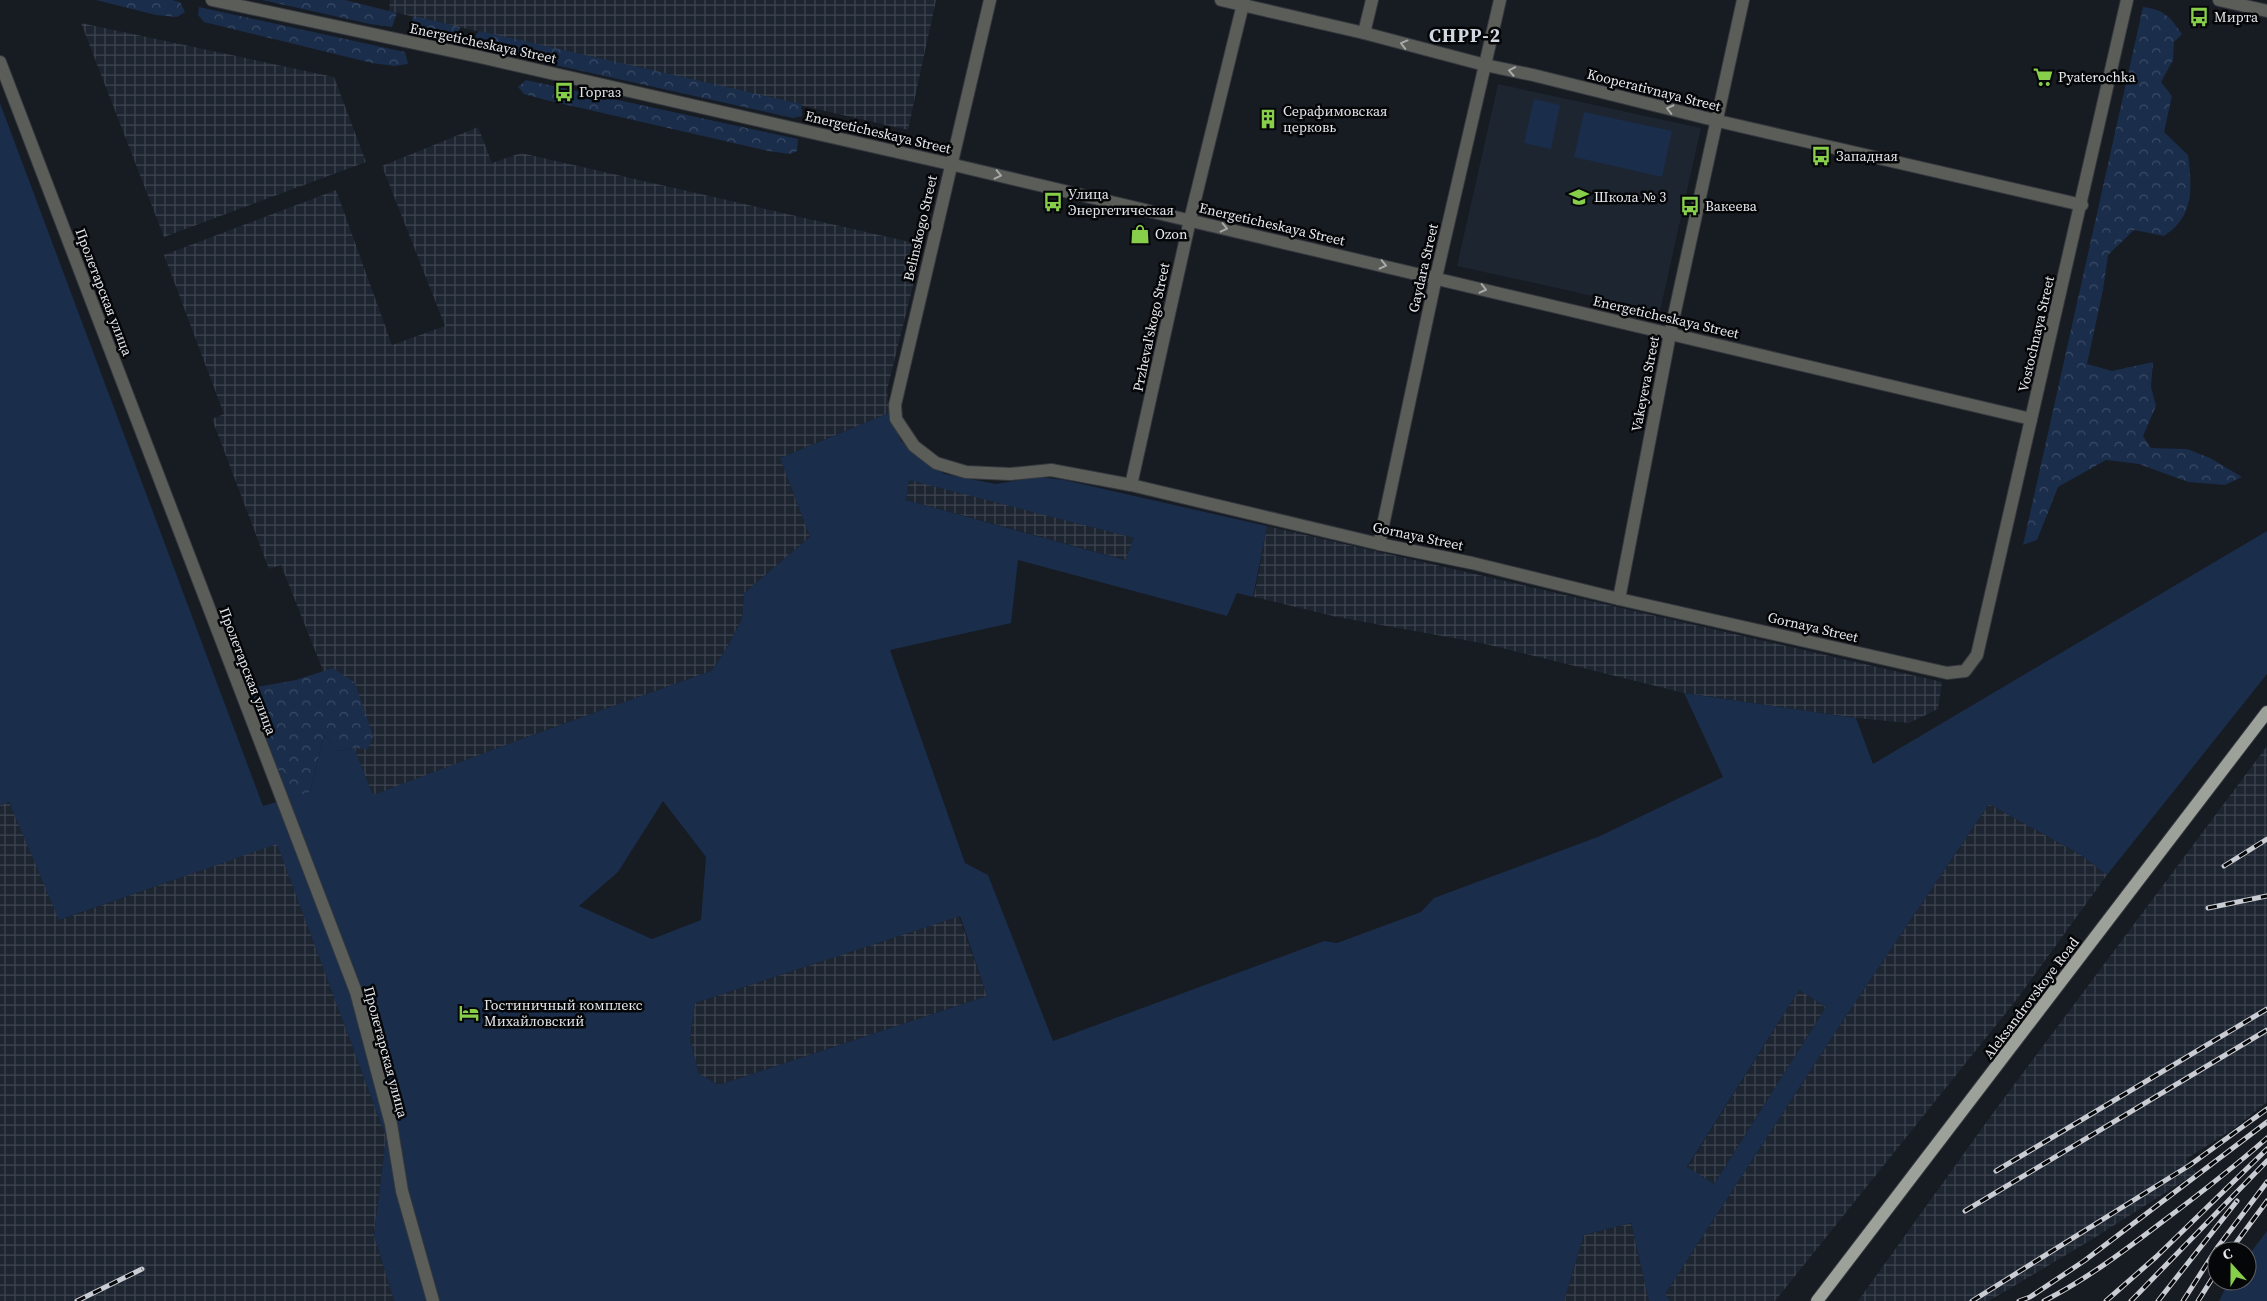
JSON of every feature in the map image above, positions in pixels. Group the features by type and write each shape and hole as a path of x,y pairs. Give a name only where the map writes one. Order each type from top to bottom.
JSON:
{"main road":[{"name":"Aleksandrovskoye Road","path":"1817,1301 2267,712"}],"street":[{"name":"Energeticheskaya Street","path":"212,0 480,57 950,164 1436,277 2031,419"},
{"name":"Belinskogo Street","path":"895,405 990,0"},
{"name":"Kooperativnaya Street","path":"1221,0 1243,2 1485,65 2082,205"},
{"path":"1364,33 1372,0"},
{"name":"Gaydara Street","path":"1379,544 1436,277 1500,0"},
{"name":"Vakeyeva Street","path":"1619,599 1670,334 1743,0"},
{"name":"Vostochnaya Street","path":"1965,671 1977,655 2082,205 2127,0"},
{"path":"2219,0 2267,11"},
{"name":"Przheval'skogo Street","path":"1131,486 1190,220 1243,2"},
{"name":"Пролетарская улица","path":"0,62 356,992 391,1124 402,1191 433,1301"},
{"name":"Gornaya Street","path":"895,405 896,420 914,446 936,463 966,472 1010,474 1051,470 1131,486 1379,544 1472,563 1619,599 1947,673 1965,671"}],"shaded area":[{"path":"390,0 936,0 908,130 389,11"},
{"path":"81,23 334,77 366,162 164,237"},
{"name":"Школа № 3","path":"1498,84 1701,128 1660,311 1457,266"},
{"path":"478,127 492,163 521,153 923,245 887,390 889,413 780,458 810,537 744,593 742,619 725,651 711,671 524,738 373,796 281,565 269,569 212,419 224,414 164,255 336,190 392,345 445,326 382,166"},
{"path":"909,479 1135,538 1126,560 906,500"},
{"path":"1267,526 1942,682 1938,709 1909,723 1856,718 1684,693 1481,643 1337,617 1254,597"},
{"path":"2267,746 2267,1102 2236,1127 2186,1159 2196,1173 2091,1240 1989,1301 1858,1301 1993,1113"},
{"path":"9,802 60,920 277,843 386,1137 374,1235 394,1301 0,1301 0,805"},
{"path":"1989,804 2081,855 2107,875 2017,999 1775,1301 1670,1301 1665,1294 1846,1016"},
{"path":"959,916 987,996 719,1085 699,1074 690,1040 695,1003"},
{"path":"1799,990 1826,1007 1714,1184 1687,1168"},
{"path":"1631,1223 1649,1301 1564,1301 1584,1235"}],"green space":[{"path":"96,0 172,0 180,2 185,12 177,17 156,15"},
{"path":"262,0 345,0 397,13 392,27 370,24"},
{"path":"199,7 405,52 408,64 394,66 372,63 204,22 198,15"},
{"path":"2143,7 2162,12 2182,34 2174,42 2173,60 2161,82 2172,96 2164,132 2188,155 2189,200 2181,219 2164,236 2134,230 2108,255 2103,290 2087,364 2112,371 2153,362 2151,387 2156,406 2143,436 2151,448 2187,449 2210,458 2242,477 2225,485 2188,482 2139,464 2106,460 2058,487 2037,540 2023,545"},
{"path":"413,16 460,27 457,38 444,41 420,34 412,24"},
{"path":"479,31 801,104 802,116 793,118 479,48 473,39"},
{"path":"526,80 798,139 797,151 790,154 768,151 546,100 524,94 518,87"},
{"path":"1534,99 1560,105 1551,149 1524,143"},
{"path":"0,103 263,806 310,792 324,735 338,751 354,748 373,795 524,738 711,671 725,651 742,619 744,593 810,537 780,458 889,413 901,441 944,474 996,484 1038,477 1064,480 1267,526 1253,597 1237,593 1227,616 1018,560 1011,623 890,650 965,863 988,875 1053,1041 1324,941 1337,943 1421,912 1434,898 1600,836 1723,777 1684,693 1856,718 1873,764 2267,531 2267,674 2107,875 2081,855 1989,804 1846,1016 1665,1294 1670,1301 1649,1301 1631,1223 1584,1235 1564,1301 394,1301 374,1235 386,1137 277,844 59,920 9,802 0,805","holes":["909,480 1134,538 1125,560 906,500","663,801 706,857 701,920 652,939 579,906 618,872","960,916 987,996 719,1085 699,1074 690,1040 695,1003","1799,990 1826,1007 1714,1184 1687,1167"]},
{"path":"1584,112 1672,131 1662,177 1574,157"},
{"path":"333,668 355,683 373,736 368,749 354,748 338,751 324,735 310,792 288,799 253,701 257,687 296,680"},
{"path":"2267,1231 2267,1301 2219,1301 2224,1291 2257,1291 2257,1244"}],"railway":[{"path":"2224,866 2267,839"},
{"path":"2208,908 2267,896"},
{"path":"1996,1171 2267,1009"},
{"path":"1965,1211 2267,1030"},
{"path":"1972,1301 2190,1165 2267,1109"},
{"path":"2019,1301 2030,1297 2084,1261 2267,1122"},
{"path":"2044,1301 2090,1274 2119,1254 2202,1191 2267,1138"},
{"path":"2106,1301 2156,1257 2267,1149"},
{"path":"2131,1301 2267,1161"},
{"path":"2183,1301 2217,1248 2267,1182"},
{"path":"2158,1301 2237,1201"},
{"path":"2237,1241 2267,1201"},
{"path":"77,1301 142,1269"},
{"path":"2198,1301 2207,1287"}],"place":[{"name":"Мирта","path":"2199,17"},
{"name":"Pyaterochka","path":"2043,77"},
{"name":"Горгаз","path":"564,92"},
{"name":"Серафимовская церковь","path":"1268,119"},
{"name":"Западная","path":"1821,156"},
{"name":"Школа № 3","path":"1579,197"},
{"name":"Улица Энергетическая","path":"1053,202"},
{"name":"Вакеева","path":"1690,206"},
{"name":"Ozon","path":"1140,234"},
{"name":"Гостиничный комплекс Михайловский","path":"469,1013"}],"district":[{"name":"CHPP-2","path":"1465,35"}]}
